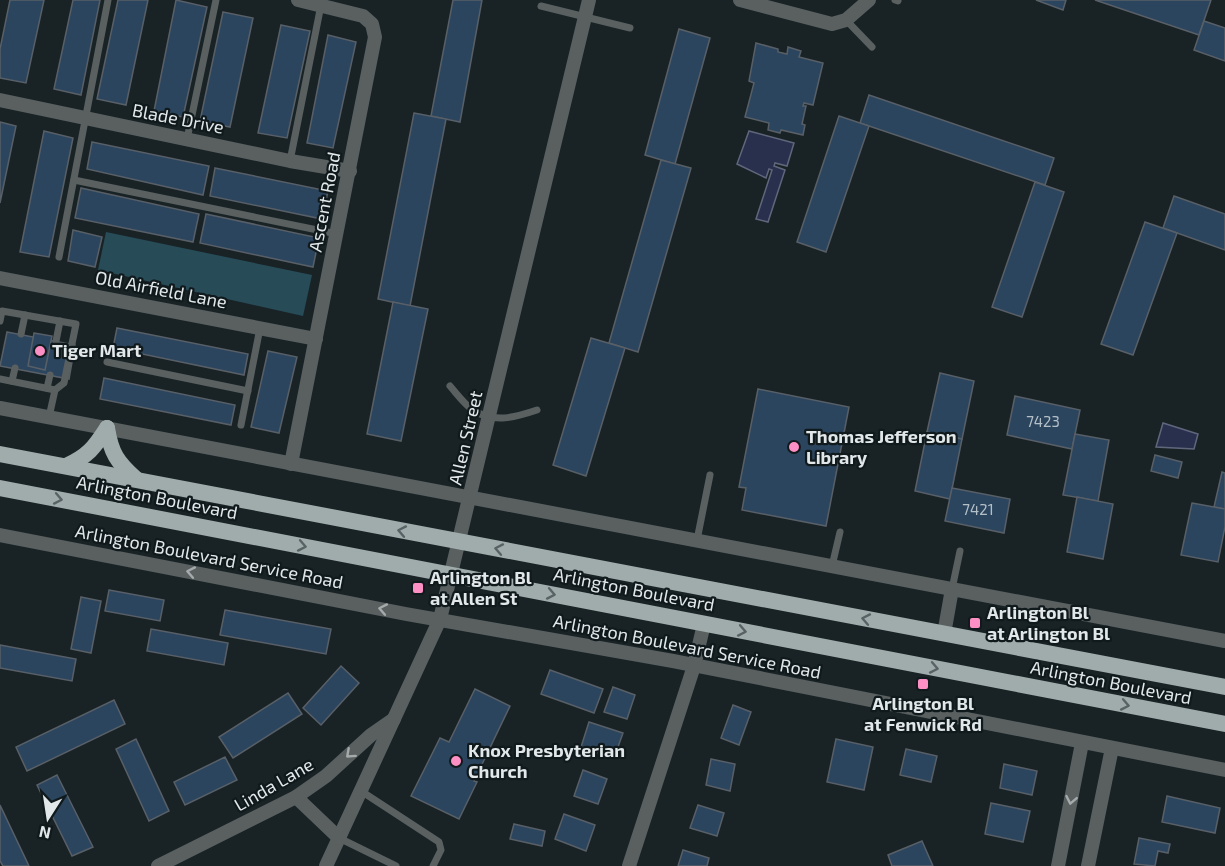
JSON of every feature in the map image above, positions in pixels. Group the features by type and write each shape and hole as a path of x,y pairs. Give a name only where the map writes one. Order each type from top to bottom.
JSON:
{"highway":[{"path":"66,466 82,459 93,450 107,428"},
{"path":"107,428 110,447 119,464 136,480"},
{"name":"Arlington Boulevard","path":"0,454 1225,687"},
{"name":"Arlington Boulevard","path":"0,488 1225,724"}],"street":[{"name":"Ascent Road","path":"291,464 375,37 372,24 363,16 298,0"},
{"name":"Allen Street","path":"326,866 440,619 589,0"},
{"path":"740,0 832,24 846,20 869,0"},
{"name":"Blade Drive","path":"0,100 290,161 350,171"},
{"name":"Old Airfield Lane","path":"0,278 316,339"},
{"path":"0,408 1225,641"},
{"name":"Arlington Boulevard Service Road","path":"0,535 406,614 673,661 1225,770"},
{"path":"944,634 952,589"},
{"path":"629,866 694,666 704,624"},
{"name":"Linda Lane","path":"158,866 296,797 326,776 371,735 396,717"},
{"path":"1058,866 1082,743"},
{"path":"1088,866 1112,748"},
{"path":"296,797 339,838"}],"lane":[{"path":"59,257 108,0"},
{"path":"187,139 216,0"},
{"path":"290,161 321,5"},
{"path":"541,6 630,28"},
{"path":"846,20 872,47"},
{"path":"74,180 337,234"},
{"path":"0,321 1,311 76,324 64,383 51,389 0,379"},
{"path":"21,334 25,315"},
{"path":"56,341 60,321"},
{"path":"241,425 260,328"},
{"path":"107,363 248,392"},
{"path":"12,381 15,368"},
{"path":"49,417 50,375"},
{"path":"450,386 473,410 490,417 509,419 537,410"},
{"path":"697,540 710,475"},
{"path":"832,566 840,532"},
{"path":"952,589 960,551"},
{"path":"361,791 439,842 441,850 434,866"},
{"path":"339,838 396,866"}],"shaded area":[{"path":"749,131 794,143 787,166 775,163 774,166 785,170 768,222 756,219 772,170 769,169 766,178 737,164"},
{"path":"106,232 312,275 303,316 98,270"},
{"path":"1163,423 1198,434 1194,449 1156,447"}],"building":[{"path":"10,0 44,0 26,83 0,78 0,49"},
{"path":"73,0 100,0 81,95 54,89"},
{"path":"118,0 148,0 126,105 97,99"},
{"path":"176,0 207,7 183,117 154,111"},
{"path":"453,0 482,0 460,122 431,116"},
{"path":"1036,0 1066,0 1063,10"},
{"path":"1095,0 1211,0 1199,35"},
{"path":"223,12 253,18 230,127 200,121"},
{"path":"1204,21 1225,28 1225,61 1194,50"},
{"path":"281,25 310,31 287,138 258,133"},
{"path":"679,29 710,38 675,164 645,155"},
{"path":"328,35 356,42 333,148 307,143"},
{"path":"756,43 787,54 788,47 801,51 799,57 823,63 813,105 804,103 803,106 806,106 802,124 805,125 803,135 781,130 780,133 768,130 769,123 745,117 754,83 749,81"},
{"path":"869,95 1054,158 1045,185 860,123"},
{"path":"414,113 446,119 410,306 378,299"},
{"path":"839,116 869,126 826,252 797,242"},
{"path":"0,122 16,126 0,203"},
{"path":"44,131 73,138 49,257 20,252"},
{"path":"92,142 209,166 203,195 87,169"},
{"path":"661,160 691,168 638,352 609,343"},
{"path":"215,168 328,191 322,219 210,196"},
{"path":"1035,182 1064,192 1022,317 992,307"},
{"path":"81,188 199,214 193,242 75,218"},
{"path":"1174,196 1225,214 1225,250 1163,228"},
{"path":"206,214 319,238 313,267 200,243"},
{"path":"1145,222 1177,233 1133,355 1101,344"},
{"path":"73,230 102,237 95,267 68,261"},
{"path":"393,302 428,309 401,441 367,434"},
{"path":"117,328 248,354 244,375 113,348"},
{"path":"7,332 75,345 69,379 0,366"},
{"name":"Tiger Mart","path":"34,333 52,336 45,370 28,366"},
{"path":"591,338 625,348 586,476 553,465"},
{"path":"268,351 297,357 279,433 251,427"},
{"path":"940,373 974,381 962,439 927,432"},
{"path":"104,378 235,405 231,425 100,399"},
{"name":"Thomas Jefferson Library","path":"758,389 849,407 826,526 742,510 746,488 739,487"},
{"path":"1015,396 1080,410 1072,449 1007,435"},
{"path":"927,432 962,439 950,499 915,491"},
{"path":"1075,434 1109,440 1098,501 1063,495"},
{"path":"1155,455 1182,462 1178,478 1151,471"},
{"path":"1222,472 1225,473 1225,509 1214,507"},
{"path":"952,488 1010,499 1004,533 945,521"},
{"path":"1077,497 1113,504 1103,559 1067,552"},
{"path":"1192,503 1225,509 1225,527 1218,562 1181,555"},
{"path":"109,590 164,600 160,621 105,611"},
{"path":"81,597 101,601 91,653 71,649"},
{"path":"225,610 331,629 326,654 220,635"},
{"path":"151,629 228,643 224,665 147,651"},
{"path":"0,645 76,659 72,681 0,668"},
{"path":"341,666 359,683 321,725 303,708"},
{"path":"550,670 603,689 594,713 541,694"},
{"path":"613,687 635,695 627,719 604,712"},
{"name":"Knox Presbyterian Church","path":"475,689 510,706 474,781 477,782 459,819 411,796 440,738 449,742"},
{"path":"288,693 302,714 233,758 219,737"},
{"path":"114,700 125,724 27,771 16,747"},
{"path":"733,705 751,712 739,745 721,738"},
{"path":"589,722 623,733 614,758 581,747"},
{"path":"136,739 169,811 149,821 116,749"},
{"path":"836,739 873,747 864,790 827,782"},
{"path":"906,749 937,756 931,782 900,775"},
{"path":"225,757 237,780 185,805 174,782"},
{"path":"711,759 735,764 730,791 706,785"},
{"path":"1004,764 1037,771 1032,795 1000,788"},
{"path":"583,770 607,779 598,804 574,796"},
{"path":"57,775 93,847 72,856 37,785"},
{"path":"1167,796 1220,808 1215,833 1162,822"},
{"path":"991,803 1030,811 1023,842 985,834"},
{"path":"0,805 29,866 3,866 0,861"},
{"path":"698,805 724,813 717,836 690,828"},
{"path":"564,814 595,825 586,851 555,839"},
{"path":"514,824 545,831 542,846 510,839"},
{"path":"1139,838 1170,844 1168,853 1158,851 1155,866 1134,864"},
{"path":"922,841 933,866 892,866 888,855"},
{"path":"683,850 709,858 707,866 678,866"}],"place":[{"name":"Tiger Mart","path":"40,351"},
{"name":"Thomas Jefferson Library","path":"794,447"},
{"name":"Arlington Bl at Allen St","path":"418,588"},
{"name":"Arlington Bl at Arlington Bl","path":"975,623"},
{"name":"Arlington Bl at Fenwick Rd","path":"923,684"},
{"name":"Knox Presbyterian Church","path":"456,761"}]}
